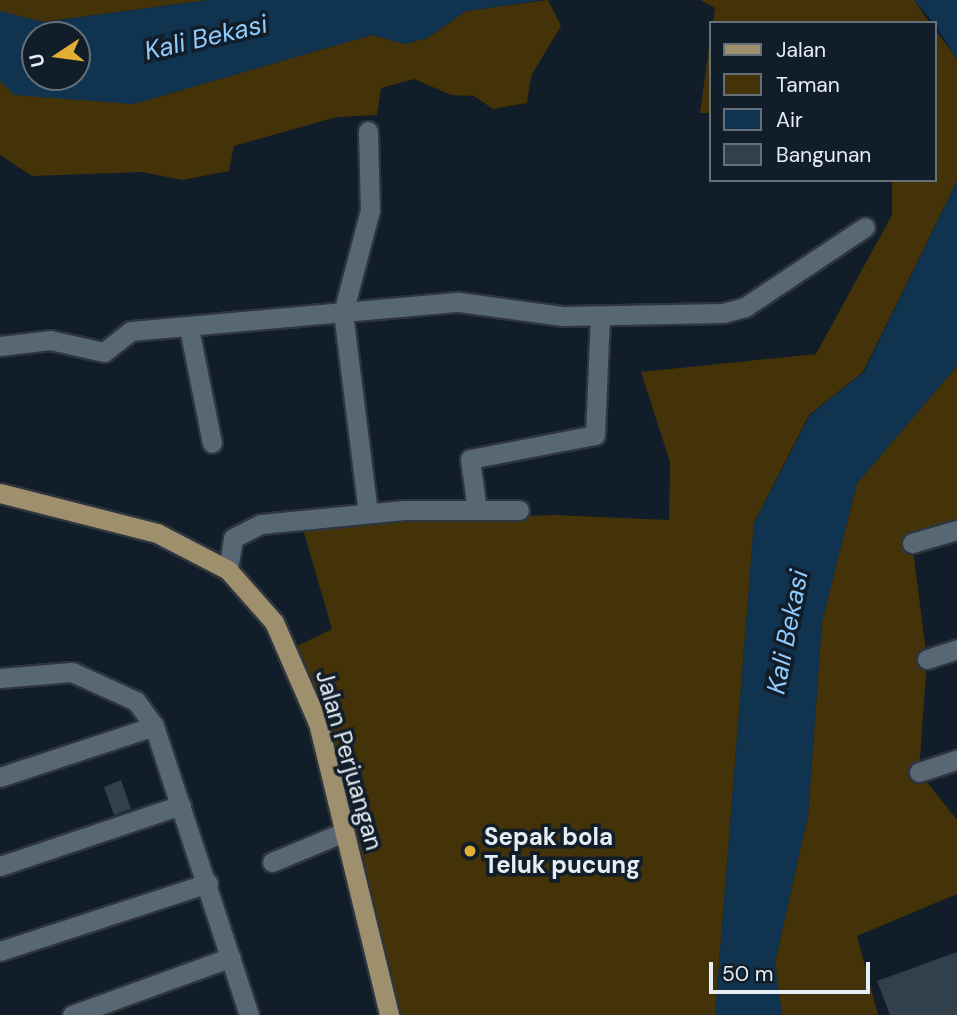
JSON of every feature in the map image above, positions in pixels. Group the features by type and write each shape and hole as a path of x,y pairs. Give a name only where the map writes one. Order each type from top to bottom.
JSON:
{"main road":[{"name":"Jalan Perjuangan","path":"0,493 157,533 228,570 290,648 318,723 389,1015"}],"street":[{"path":"368,131 370,210 343,313 368,513"},
{"path":"0,346 50,340 104,352 124,332 486,301 600,317 739,309 865,227"},
{"path":"477,510 470,459 594,435 600,317"},
{"path":"189,328 212,443"},
{"path":"228,570 238,533 300,517 519,510"},
{"path":"912,542 957,530"},
{"path":"927,659 957,649"},
{"path":"0,678 72,672 136,701 154,726 208,883 249,1015"},
{"path":"0,777 154,726"},
{"path":"919,772 957,760"},
{"path":"0,866 181,805"},
{"path":"272,862 344,832"},
{"path":"0,951 208,883"},
{"path":"72,1015 231,957"}],"green space":[{"path":"0,0 208,0 50,21 39,21 0,11"},
{"path":"548,0 561,26 531,76 527,103 493,109 474,96 451,95 414,79 381,88 377,115 337,117 234,146 229,171 182,180 142,172 32,176 0,155 0,81 21,85 21,91 58,91 133,104 372,35 405,44 427,38 466,11"},
{"path":"700,0 914,0 929,21 713,21 715,8"},
{"path":"936,31 957,59 957,181 863,372 809,415 754,523 715,1015 391,1015 295,647 332,629 302,526 553,515 669,520 670,462 641,372 816,354 892,215 892,182 936,182"},
{"path":"708,55 708,113 700,113"},
{"path":"957,366 957,529 912,543 927,659 919,772 957,820 957,894 857,936 878,1015 782,1015 775,962 808,815 822,622 857,483"}],"water":[{"name":"Kali Bekasi","path":"208,0 542,0 466,11 427,38 405,44 372,35 133,104 14,95 0,81 0,11 39,21 21,21 21,91 91,91 91,21 50,21"},
{"path":"914,0 957,0 957,59 936,26 936,21 932,21"},
{"name":"Kali Bekasi","path":"957,181 957,366 857,483 822,622 808,815 775,962 782,1015 715,1015 754,523 810,415 864,372"}],"building":[{"path":"121,780 131,809 114,815 104,787"},
{"path":"957,952 957,1015 890,1015 877,981"}],"place":[{"name":"Sepak bola Teluk pucung","path":"470,851"}]}
